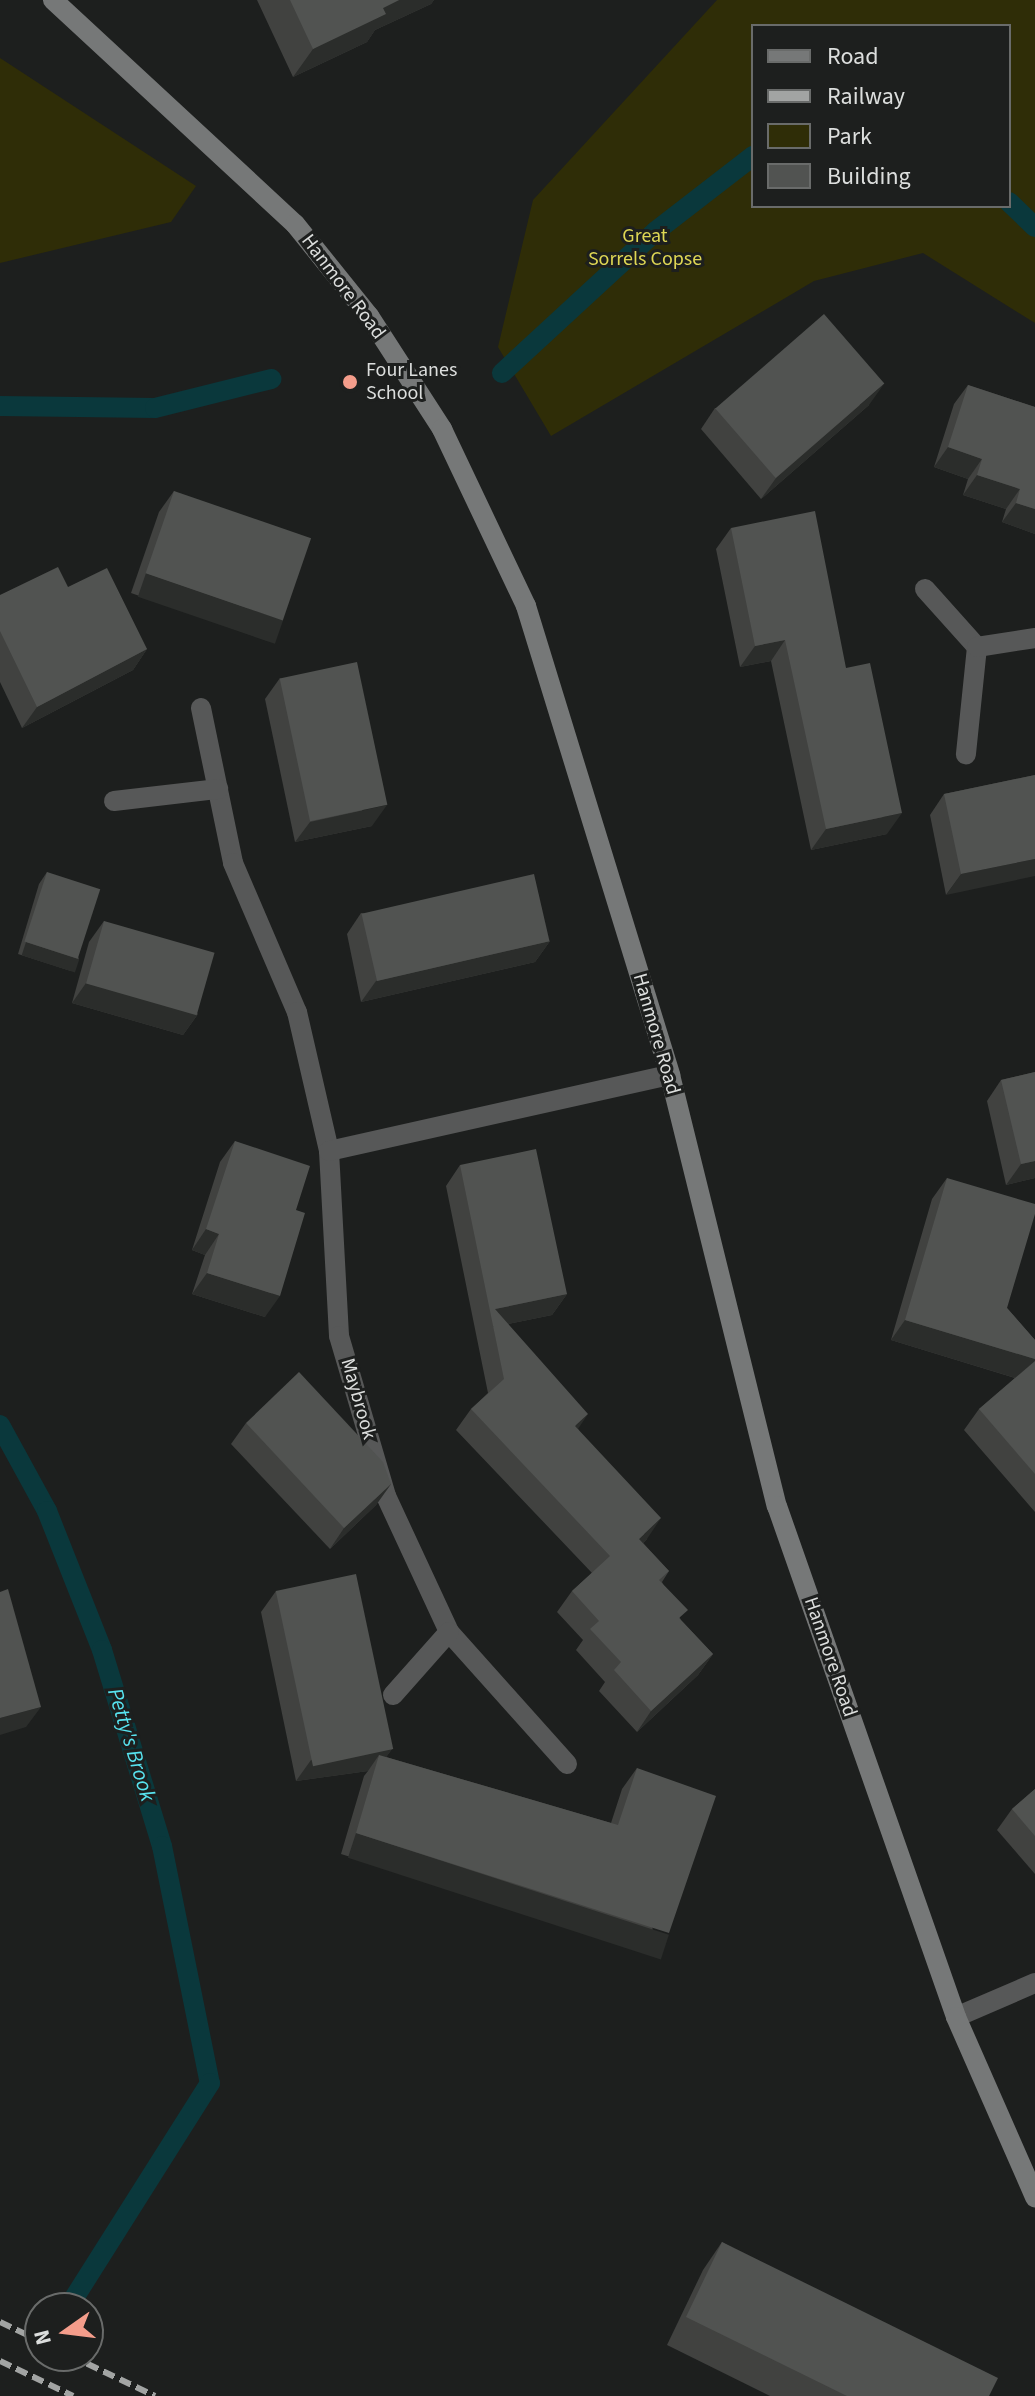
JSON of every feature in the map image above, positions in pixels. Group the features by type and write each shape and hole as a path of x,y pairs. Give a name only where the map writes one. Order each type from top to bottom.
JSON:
{"street":[{"name":"Hanmore Road","path":"53,0 295,224 369,316 442,429 526,606 670,1075 777,1506 956,2017 1035,2197"},
{"path":"925,589 977,647 966,754"},
{"path":"977,647 1035,638"},
{"name":"Maybrook","path":"201,708 233,863 297,1012 329,1151 339,1336 386,1496 449,1632 567,1764"},
{"path":"114,801 218,789"},
{"path":"329,1151 670,1075"},
{"path":"393,1695 449,1632"},
{"path":"956,2017 1035,1983"}],"green space":[{"name":"Great Sorrels Copse","path":"717,0 1035,0 1035,323 923,253 814,281 551,436 498,347 533,200"},
{"path":"0,58 196,186 171,222 0,263"}],"building":[{"path":"290,0 399,0 383,8 386,14 313,49"},
{"path":"824,314 884,383 776,478 715,408"},
{"path":"968,385 1035,407 1035,509 1016,503 1020,489 977,475 982,459 948,447"},
{"path":"174,491 311,538 283,620 146,573"},
{"path":"815,511 846,668 870,663 902,813 826,829 785,640 755,646 731,528"},
{"path":"58,567 68,587 107,568 147,649 37,707 0,631 0,595"},
{"path":"357,662 387,805 310,821 280,678"},
{"path":"1035,775 1035,859 961,874 944,794"},
{"path":"47,872 100,889 78,959 24,941"},
{"path":"534,874 550,941 377,981 362,914"},
{"path":"104,921 215,953 197,1015 86,983"},
{"path":"1035,1072 1035,1161 1021,1164 1001,1080"},
{"path":"235,1141 310,1166 296,1210 305,1213 280,1296 207,1273 219,1234 206,1229"},
{"path":"536,1149 567,1294 495,1309 588,1414 575,1426 661,1518 639,1539 669,1571 659,1580 688,1610 679,1618 713,1654 651,1711 614,1670 621,1662 590,1629 599,1621 572,1591 610,1556 471,1409 504,1379 460,1165"},
{"path":"947,1178 1035,1204 1035,1214 1007,1308 1035,1340 1035,1359 905,1320"},
{"path":"1035,1361 1035,1474 979,1409"},
{"path":"299,1372 383,1462 391,1484 344,1528 246,1423"},
{"path":"356,1574 393,1749 313,1766 276,1591"},
{"path":"8,1589 41,1707 0,1718 0,1592"},
{"path":"379,1755 618,1825 637,1768 716,1796 669,1933 356,1833"},
{"path":"1035,1789 1035,1836 1012,1809"},
{"path":"722,2242 998,2378 989,2396 847,2396 686,2317"}],"waterway":[{"path":"502,373 656,231 751,158"},
{"path":"1011,204 1035,227"},
{"path":"0,406 155,408 271,379"},
{"name":"Petty's Brook","path":"0,1425 47,1511 102,1650 162,1846 210,2083 78,2292"}],"railway":[{"path":"0,2322 24,2333"},
{"path":"0,2361 73,2396"},
{"path":"104,2372 155,2396"}],"place":[{"name":"Four Lanes School","path":"350,382"}]}
